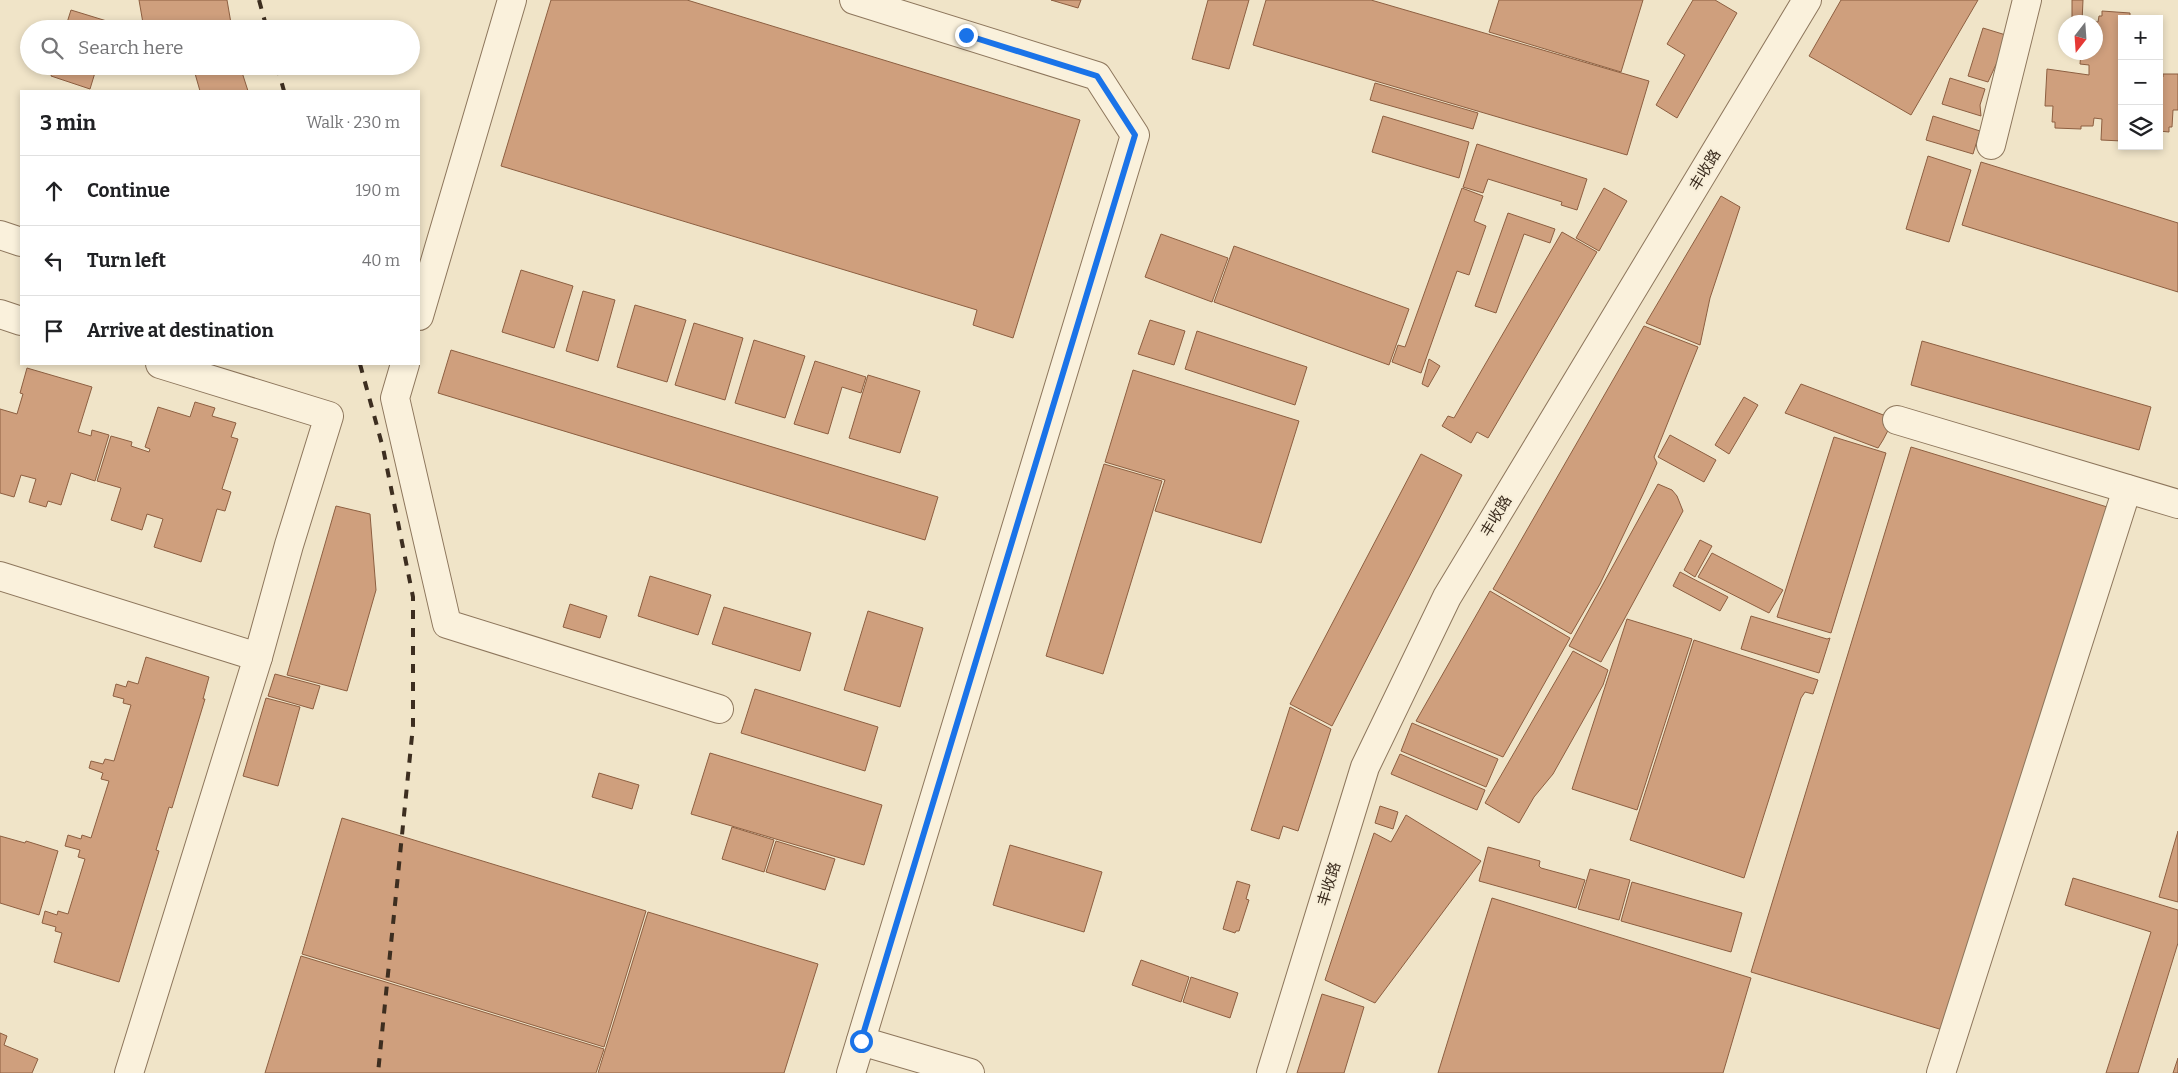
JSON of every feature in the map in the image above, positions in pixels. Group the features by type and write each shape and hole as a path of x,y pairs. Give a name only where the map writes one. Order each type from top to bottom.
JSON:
{"street":[{"path":"420,313 512,0"},
{"path":"851,1073 1135,135 1097,76 854,0"},
{"name":"丰收路","path":"1271,1073 1365,767 1447,597 1807,0"},
{"path":"1991,145 2027,0"},
{"path":"0,235 20,242"},
{"path":"0,314 20,321"},
{"path":"129,1073 258,657 288,545 330,416 163,365"},
{"path":"405,365 395,398 447,624 719,709"},
{"path":"1897,420 2178,504"},
{"path":"1942,1073 2127,489"},
{"path":"0,576 258,657"},
{"path":"861,1041 970,1073"}],"building":[{"path":"139,0 227,0 230,20 142,20"},
{"path":"551,0 687,0 1080,120 1013,338 973,325 977,310 501,166"},
{"path":"1051,0 1081,0 1078,8"},
{"path":"1208,0 1249,0 1229,69 1192,59"},
{"path":"1266,0 1371,0 1649,81 1627,155 1253,45"},
{"path":"1499,0 1643,0 1621,72 1489,32"},
{"path":"1693,0 1715,0 1737,13 1677,118 1656,105 1685,55 1667,44"},
{"path":"1841,0 1978,0 1911,115 1809,56"},
{"path":"2072,0 2083,0 2082,15 2072,15"},
{"path":"71,10 104,20 68,20"},
{"path":"2102,11 2130,13 2130,15 2118,15 2118,141 2101,140 2102,119 2094,118 2093,126 2081,126 2081,129 2055,128 2055,122 2052,122 2053,106 2045,106 2047,69 2089,75 2089,65 2080,64 2080,60 2103,60"},
{"path":"1983,28 2009,36 1988,82 1968,76"},
{"path":"2163,74 2178,74 2178,110 2173,110 2172,127 2169,127 2169,132 2163,131"},
{"path":"51,75 94,75 90,89"},
{"path":"195,75 243,75 248,90 200,90"},
{"path":"1950,78 1985,89 1980,105 1981,116 1942,104"},
{"path":"1375,83 1478,113 1473,129 1370,100"},
{"path":"1383,116 1469,142 1459,178 1372,152"},
{"path":"1933,116 1980,131 1973,154 1926,140"},
{"path":"1477,144 1587,179 1577,210 1561,205 1562,202 1488,179 1483,193 1463,187"},
{"path":"1928,156 1971,170 1949,242 1906,229"},
{"path":"1981,162 2178,223 2178,292 1962,225"},
{"path":"1462,188 1483,196 1474,221 1486,226 1469,275 1457,271 1421,373 1392,362 1398,345 1405,347"},
{"path":"1604,188 1627,201 1599,251 1576,238"},
{"path":"1721,196 1740,207 1710,298 1700,345 1646,323"},
{"path":"1508,213 1555,229 1550,243 1524,234 1496,313 1475,306"},
{"path":"1562,232 1597,252 1488,438 1477,432 1471,443 1442,426 1448,416 1454,418"},
{"path":"1161,234 1228,258 1212,302 1145,277"},
{"path":"1234,246 1409,309 1389,365 1214,302"},
{"path":"521,270 573,286 554,348 502,332"},
{"path":"583,291 615,300 598,361 566,351"},
{"path":"635,305 686,320 667,382 617,367"},
{"path":"1150,320 1185,331 1174,365 1138,354"},
{"path":"694,323 743,338 725,400 675,385"},
{"path":"1644,326 1698,347 1654,457 1657,463 1600,584 1571,634 1493,589"},
{"path":"1197,331 1307,367 1295,405 1185,369"},
{"path":"754,340 805,356 785,418 735,403"},
{"path":"1922,341 2151,407 2139,450 1911,385"},
{"path":"451,350 938,497 925,540 438,393"},
{"path":"1429,359 1440,366 1428,387 1422,384"},
{"path":"815,361 866,377 861,393 842,387 828,434 794,424"},
{"path":"27,368 92,387 78,432 91,436 92,430 109,435 95,481 71,473 61,505 48,501 46,507 29,502 36,479 21,475 14,497 0,493 0,409 17,414 23,394 20,393"},
{"path":"1133,370 1299,421 1261,543 1155,511 1165,480 1105,462"},
{"path":"868,375 920,391 900,453 849,438"},
{"path":"1801,384 1894,419 1878,448 1785,413"},
{"path":"1744,397 1758,405 1729,454 1715,445"},
{"path":"195,402 215,408 212,416 236,423 231,437 238,439 222,489 231,492 225,511 217,509 201,562 154,547 163,519 147,514 142,530 111,520 121,488 97,481 111,436 132,442 131,446 149,452 150,449 145,447 158,407 190,417"},
{"path":"1670,435 1716,460 1704,482 1658,457"},
{"path":"1834,437 1886,453 1831,633 1777,617"},
{"path":"1911,447 2117,510 1956,1034 1751,972"},
{"path":"1421,454 1462,475 1332,726 1290,704"},
{"path":"1104,464 1162,481 1103,674 1046,656"},
{"path":"1658,484 1672,490 1677,496 1683,511 1601,662 1569,646"},
{"path":"336,506 370,514 376,590 347,691 287,675"},
{"path":"1700,540 1712,546 1695,577 1684,570"},
{"path":"1712,553 1783,590 1769,613 1698,577"},
{"path":"1680,572 1728,597 1720,611 1673,586"},
{"path":"650,576 711,595 698,635 638,616"},
{"path":"1490,591 1570,638 1503,757 1416,721"},
{"path":"570,604 607,616 600,638 563,627"},
{"path":"724,607 811,633 800,671 712,644"},
{"path":"868,611 923,628 900,707 844,690"},
{"path":"1751,616 1827,639 1830,638 1819,673 1741,649"},
{"path":"1627,619 1692,639 1637,810 1572,789"},
{"path":"1694,640 1818,680 1813,694 1805,692 1801,698 1744,878 1630,840"},
{"path":"1573,651 1608,670 1603,685 1553,774 1534,797 1519,823 1485,803"},
{"path":"146,657 209,677 203,699 205,699 172,808 169,807 156,850 159,851 119,982 54,962 62,933 55,931 56,927 42,923 45,911 57,915 58,911 68,914 85,859 78,857 80,850 65,846 68,835 81,839 82,835 91,838 109,781 101,779 103,773 89,768 91,761 103,764 105,759 114,761 131,705 123,703 124,699 113,696 116,684 126,687 128,681 138,684"},
{"path":"275,674 320,686 313,709 268,696"},
{"path":"755,689 878,727 865,771 741,733"},
{"path":"266,698 300,707 278,786 243,776"},
{"path":"1290,707 1331,729 1298,831 1283,826 1279,839 1251,830"},
{"path":"1412,723 1498,759 1486,787 1401,751"},
{"path":"710,753 882,805 864,865 691,814"},
{"path":"1400,754 1485,790 1477,810 1391,774"},
{"path":"599,773 639,785 632,809 592,797"},
{"path":"1380,806 1398,812 1393,829 1375,823"},
{"path":"1406,815 1481,861 1375,1003 1325,980 1374,833 1391,842"},
{"path":"342,818 646,911 604,1047 302,954"},
{"path":"732,827 774,840 764,872 722,859"},
{"path":"2178,831 2178,902 2159,897"},
{"path":"0,836 25,843 26,841 58,851 39,915 0,903"},
{"path":"776,841 835,859 825,890 766,872"},
{"path":"1010,845 1102,872 1084,932 993,905"},
{"path":"1488,847 1540,861 1539,866 1541,868 1585,880 1576,908 1479,881"},
{"path":"1590,869 1630,880 1619,920 1578,909"},
{"path":"2073,878 2178,910 2178,943 2138,1073 2106,1073 2151,932 2065,905"},
{"path":"1237,881 1250,885 1246,899 1249,900 1239,931 1235,933 1223,929"},
{"path":"1632,882 1742,913 1731,952 1621,921"},
{"path":"1492,898 1751,978 1723,1073 1438,1073"},
{"path":"648,912 818,964 784,1073 598,1073"},
{"path":"301,956 604,1049 596,1073 265,1073"},
{"path":"1141,960 1189,977 1181,1002 1132,985"},
{"path":"1191,977 1238,993 1230,1018 1183,1002"},
{"path":"1322,994 1364,1007 1344,1073 1297,1073"},
{"path":"0,1033 7,1036 4,1045 38,1059 32,1073 0,1073"},
{"path":"2178,1058 2178,1073 2173,1073"}],"railway":[{"path":"259,0 265,20"},
{"path":"280,75 284,90"},
{"path":"360,365 383,448 413,597 413,726 378,1073"}],"route":[{"path":"861,1041 1135,135 1097,76 966,35"}]}
